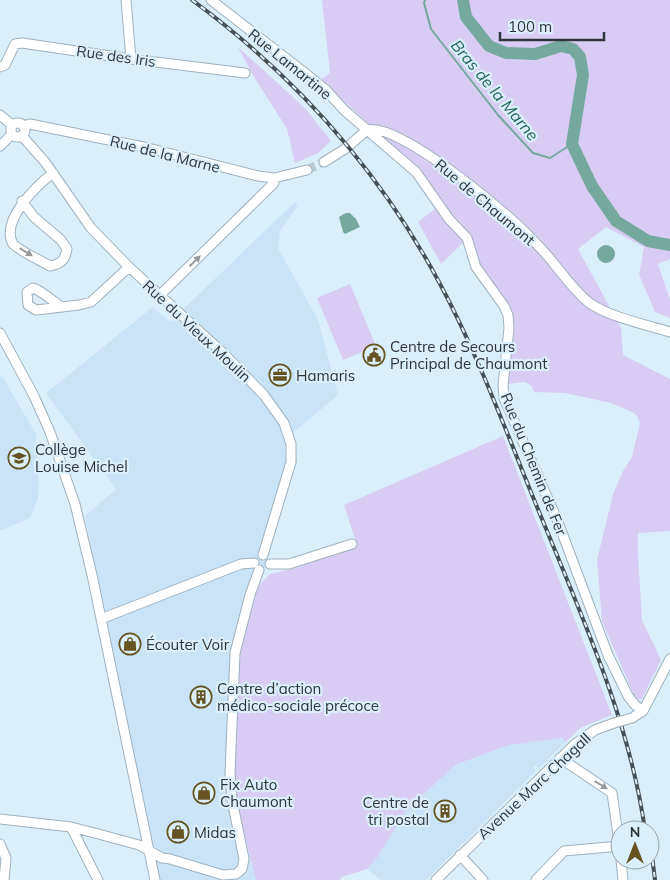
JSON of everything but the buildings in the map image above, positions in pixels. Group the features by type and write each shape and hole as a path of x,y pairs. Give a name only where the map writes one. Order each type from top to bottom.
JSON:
{"street":[{"path":"126,0 131,59"},
{"name":"Rue Lamartine","path":"211,0 305,73 367,130"},
{"name":"Rue des Iris","path":"0,68 5,65 15,44 22,42 131,59 245,73"},
{"path":"0,115 12,130 18,137 22,136 25,130 18,123 12,130 0,146"},
{"name":"Rue de la Marne","path":"23,126 30,124 48,127 148,148 231,171 264,177 274,178 307,170"},
{"name":"Rue de Chaumont","path":"367,130 376,128 406,141 449,169 523,230 554,263 571,285 593,306 670,332"},
{"path":"324,162 345,149 367,130"},
{"name":"Rue du Chemin de Fer","path":"367,130 416,172 450,220 467,238 476,267 504,306 509,322 503,385 504,398 558,522 608,655 628,696 643,711"},
{"name":"Rue du Vieux Moulin","path":"22,136 53,173 92,228 129,267 222,352 264,395 284,423 289,434 291,462 264,555"},
{"path":"22,201 34,217 61,240 67,249 65,258 58,265 50,266 13,244 8,238 6,231 8,218 22,201 53,173"},
{"path":"160,295 274,183 274,178"},
{"path":"62,307 91,302 129,267"},
{"path":"0,333 34,396 61,461 81,525 155,880"},
{"path":"270,564 289,564 352,544"},
{"path":"0,819 71,827 139,845 162,858 170,858 223,875 236,874 242,868 244,858 232,800 230,773 235,653 250,595 256,566 257,556 264,555 269,558 270,564 266,570 256,566 241,564 102,619"},
{"path":"643,711 668,665"},
{"name":"Avenue Marc Chagall","path":"436,880 560,758 588,734 632,718 643,711"},
{"path":"560,758 612,793 616,820"},
{"path":"71,827 98,880"},
{"path":"0,844 6,858 4,880"},
{"path":"536,880 564,851 610,849"},
{"path":"460,855 483,880"}],"shaded area":[{"path":"322,0 670,0 670,239 665,239 670,243 670,259 658,264 670,300 670,318 655,312 639,275 644,247 606,227 578,249 621,328 623,355 670,379 670,531 638,533 642,620 661,660 642,699 636,700 602,621 597,560 613,494 623,471 632,457 640,423 637,416 611,403 565,393 534,392 532,386 525,382 507,384 513,313 479,266 471,235 451,215 419,169 320,80 330,73"},
{"path":"238,47 306,109 331,141 318,153 295,163 287,129 251,72"},
{"path":"295,202 298,205 280,231 278,248 318,320 338,395 293,433 297,460 240,651 237,806 256,880 160,880 85,516 116,489 46,393 153,307 170,322"},
{"path":"436,208 464,242 441,264 418,222"},
{"path":"350,213 356,219 360,227 345,234 339,217"},
{"path":"606,245 612,248 615,254 612,260 606,263 600,260 597,254 600,248"},
{"path":"350,284 376,346 343,360 317,298"},
{"name":"Collège Louise Michel","path":"2,376 36,434 36,451 39,466 38,498 30,518 0,531 0,377"},
{"path":"503,436 612,715 580,728 565,743 563,738 509,745 455,765 406,811 377,858 367,869 342,877 340,880 256,880 237,806 233,743 240,651 259,585 270,574 299,567 357,545 344,505"},
{"path":"564,738 565,743 539,768 535,765 533,767 536,771 426,880 381,880 367,869 377,858 406,811 455,765 509,745"}],"waterway":[{"name":"Bras de la Marne","path":"425,0 424,3 431,29 498,115 533,153 550,158 572,144"},
{"path":"463,0 466,17 489,46 506,53 535,54 561,46 573,49 580,57 583,75 572,144 592,186 616,221 648,241 670,245"}],"tunnel":[{"path":"307,170 324,162"}],"railway":[{"path":"192,0 265,60 331,127 389,201 439,282 483,374 592,641 629,753 643,820"},
{"path":"654,870 655,880"}],"place":[{"name":"Centre de Secours Principal de Chaumont","path":"374,355"},
{"name":"Hamaris","path":"280,375"},
{"name":"Collège Louise Michel","path":"19,458"},
{"name":"Écouter Voir","path":"130,644"},
{"name":"Centre d’action médico-sociale précoce","path":"201,697"},
{"name":"Fix Auto Chaumont","path":"204,793"},
{"name":"Centre de tri postal","path":"445,811"},
{"name":"Midas","path":"178,832"}]}
